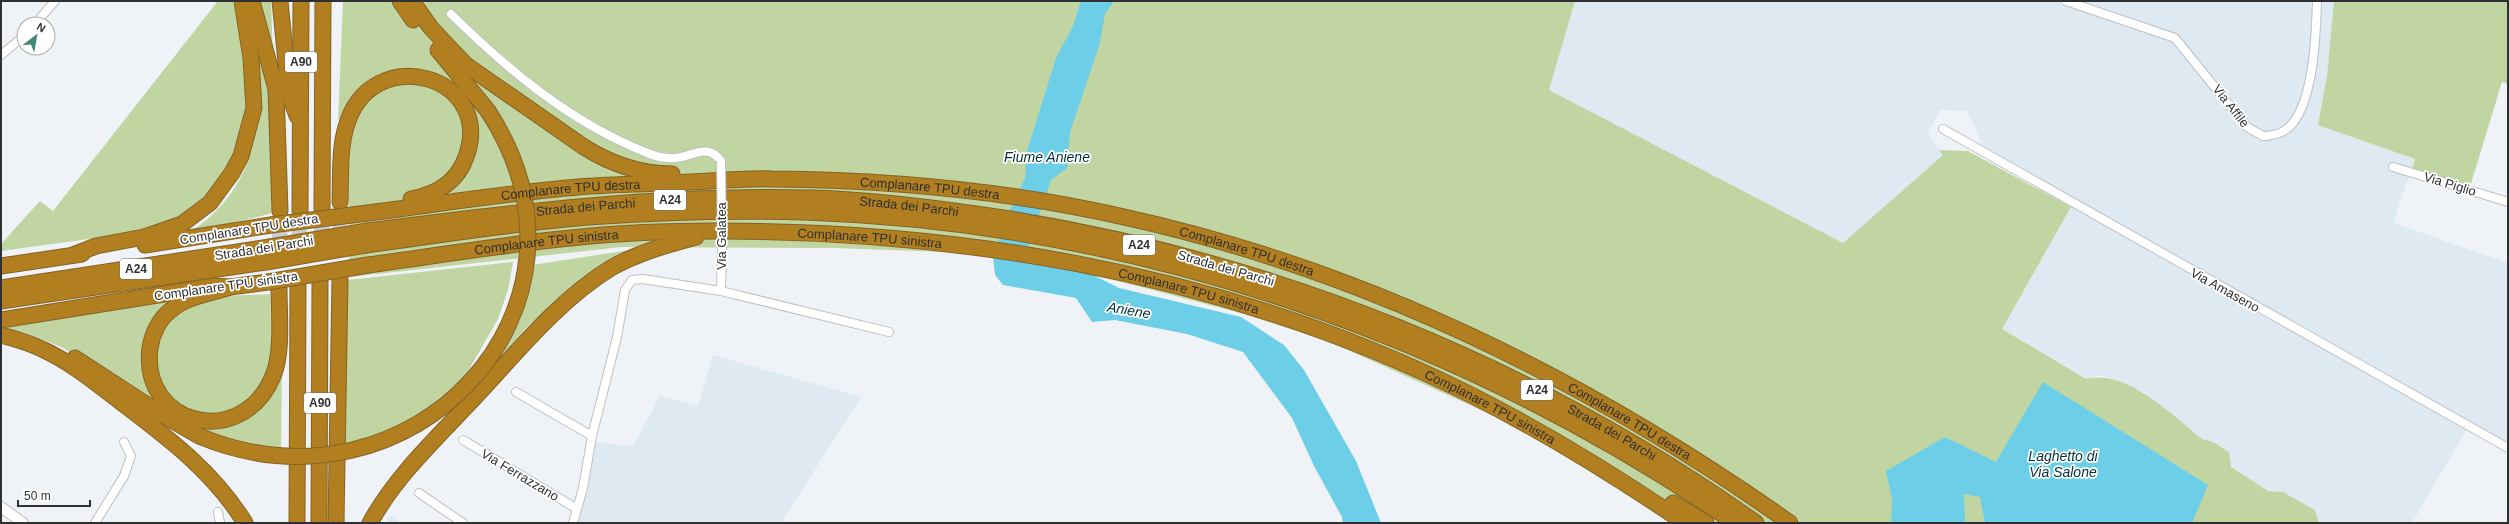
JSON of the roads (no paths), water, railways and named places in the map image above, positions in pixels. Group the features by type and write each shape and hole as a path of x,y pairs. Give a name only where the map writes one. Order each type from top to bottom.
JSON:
{"highway":[{"path":"73,255 96,246 144,237 182,224 210,203 232,173 241,156 254,108 251,58 242,1"},
{"path":"252,1 276,89 280,211"},
{"path":"280,1 289,92 301,123"},
{"name":"A90","path":"300,211 301,1"},
{"name":"A90","path":"322,208 323,1"},
{"path":"1,334 31,338 72,356 161,414 199,436 230,450 265,458 301,462 339,459 376,450 409,435 444,411 470,387 492,359 508,330 522,291 527,257 527,214 520,178 505,140 488,110 420,30 400,1"},
{"path":"412,1 432,28 466,65 589,150 628,168 658,174 738,174 771,178"},
{"path":"422,1 437,24 457,47 506,92"},
{"path":"340,202 345,128 355,105 375,85 389,78 413,76 425,77 449,89 465,110 470,132 467,155 458,173 443,188 421,197 394,202 375,212"},
{"name":"Complanare TPU destra","path":"1,266 271,225 581,187 771,178 895,183 977,192 1128,217 1199,236 1301,267 1449,326 1563,381 1689,454 1790,523"},
{"name":"Strada dei Parchi","path":"1,288 270,247 570,219 649,214 804,212 972,220 1077,230 1231,267 1474,372 1587,431 1697,497 1735,523"},
{"name":"Complanare TPU sinistra","path":"1,320 214,286 230,287 274,285 368,265 507,246 654,232 801,231 969,245 1073,261 1153,278 1292,321 1392,359 1445,382 1565,445 1685,523"},
{"path":"370,523 402,479 432,443 539,329 591,283 611,268 638,255 713,232"},
{"name":"Strada dei Parchi","path":"1,301 266,262 367,238"},
{"path":"336,523 340,280"},
{"name":"A90","path":"319,523 320,282"},
{"path":"230,287 199,296 181,303 170,310 154,331 150,344 150,370 160,394 168,404 193,419 220,421 237,417 250,409 260,399 274,375 277,362 274,285"},
{"name":"A90","path":"297,523 298,286"},
{"name":"Strada dei Parchi","path":"1300,296 1406,330 1552,398 1638,446 1756,523"},
{"path":"1,334 32,344 52,354 124,404 207,473 229,498 245,523"},
{"path":"1565,445 1609,465 1706,523"}],"street":[{"path":"42,16 55,1"},
{"name":"Via Affile","path":"2066,1 2176,38 2246,127 2263,136 2287,128 2295,119 2302,102 2315,48 2317,1"},
{"name":"Via Galatea","path":"451,14 484,46 525,80 598,131 658,157 675,158 704,151 713,153 721,161 721,290 653,279 637,279 628,285 617,337 592,436 583,488 572,523"},
{"path":"1,55 16,43"},
{"name":"Via Amaseno","path":"1943,129 2508,448"},
{"name":"Via Piglio","path":"2393,167 2508,202"},
{"path":"721,290 890,332"},
{"path":"516,392 592,436"},
{"name":"Via Ferrazzano","path":"463,440 577,509"},
{"path":"95,523 124,476 131,456 124,442"},
{"path":"419,493 464,523"},
{"path":"1,507 23,523"},
{"path":"218,512 220,523"}],"water":[{"name":"Fiume Aniene","path":"1081,1 1114,1 1105,14 1099,46 1070,132 1067,168 1051,180 1026,254 1087,272 1119,288 1241,317 1284,345 1304,370 1356,461 1381,523 1343,523 1342,517 1315,468 1292,418 1243,352 1187,334 1115,320 1092,322 1076,298 1003,285 995,275 993,257 1015,197 1025,179 1027,151 1056,58 1073,26"},
{"name":"Laghetto di Via Salone","path":"2043,382 2208,485 2192,523 1985,523 1980,497 1964,494 1965,521 1961,523 1891,523 1892,499 1886,471 1945,437 1996,462"}],"tunnel":[{"path":"340,204 340,279"},
{"path":"320,282 322,208"},
{"path":"298,286 300,211"},
{"path":"279,289 280,212"}],"water label":[{"name":"Aniene","path":"1129,310"}]}
